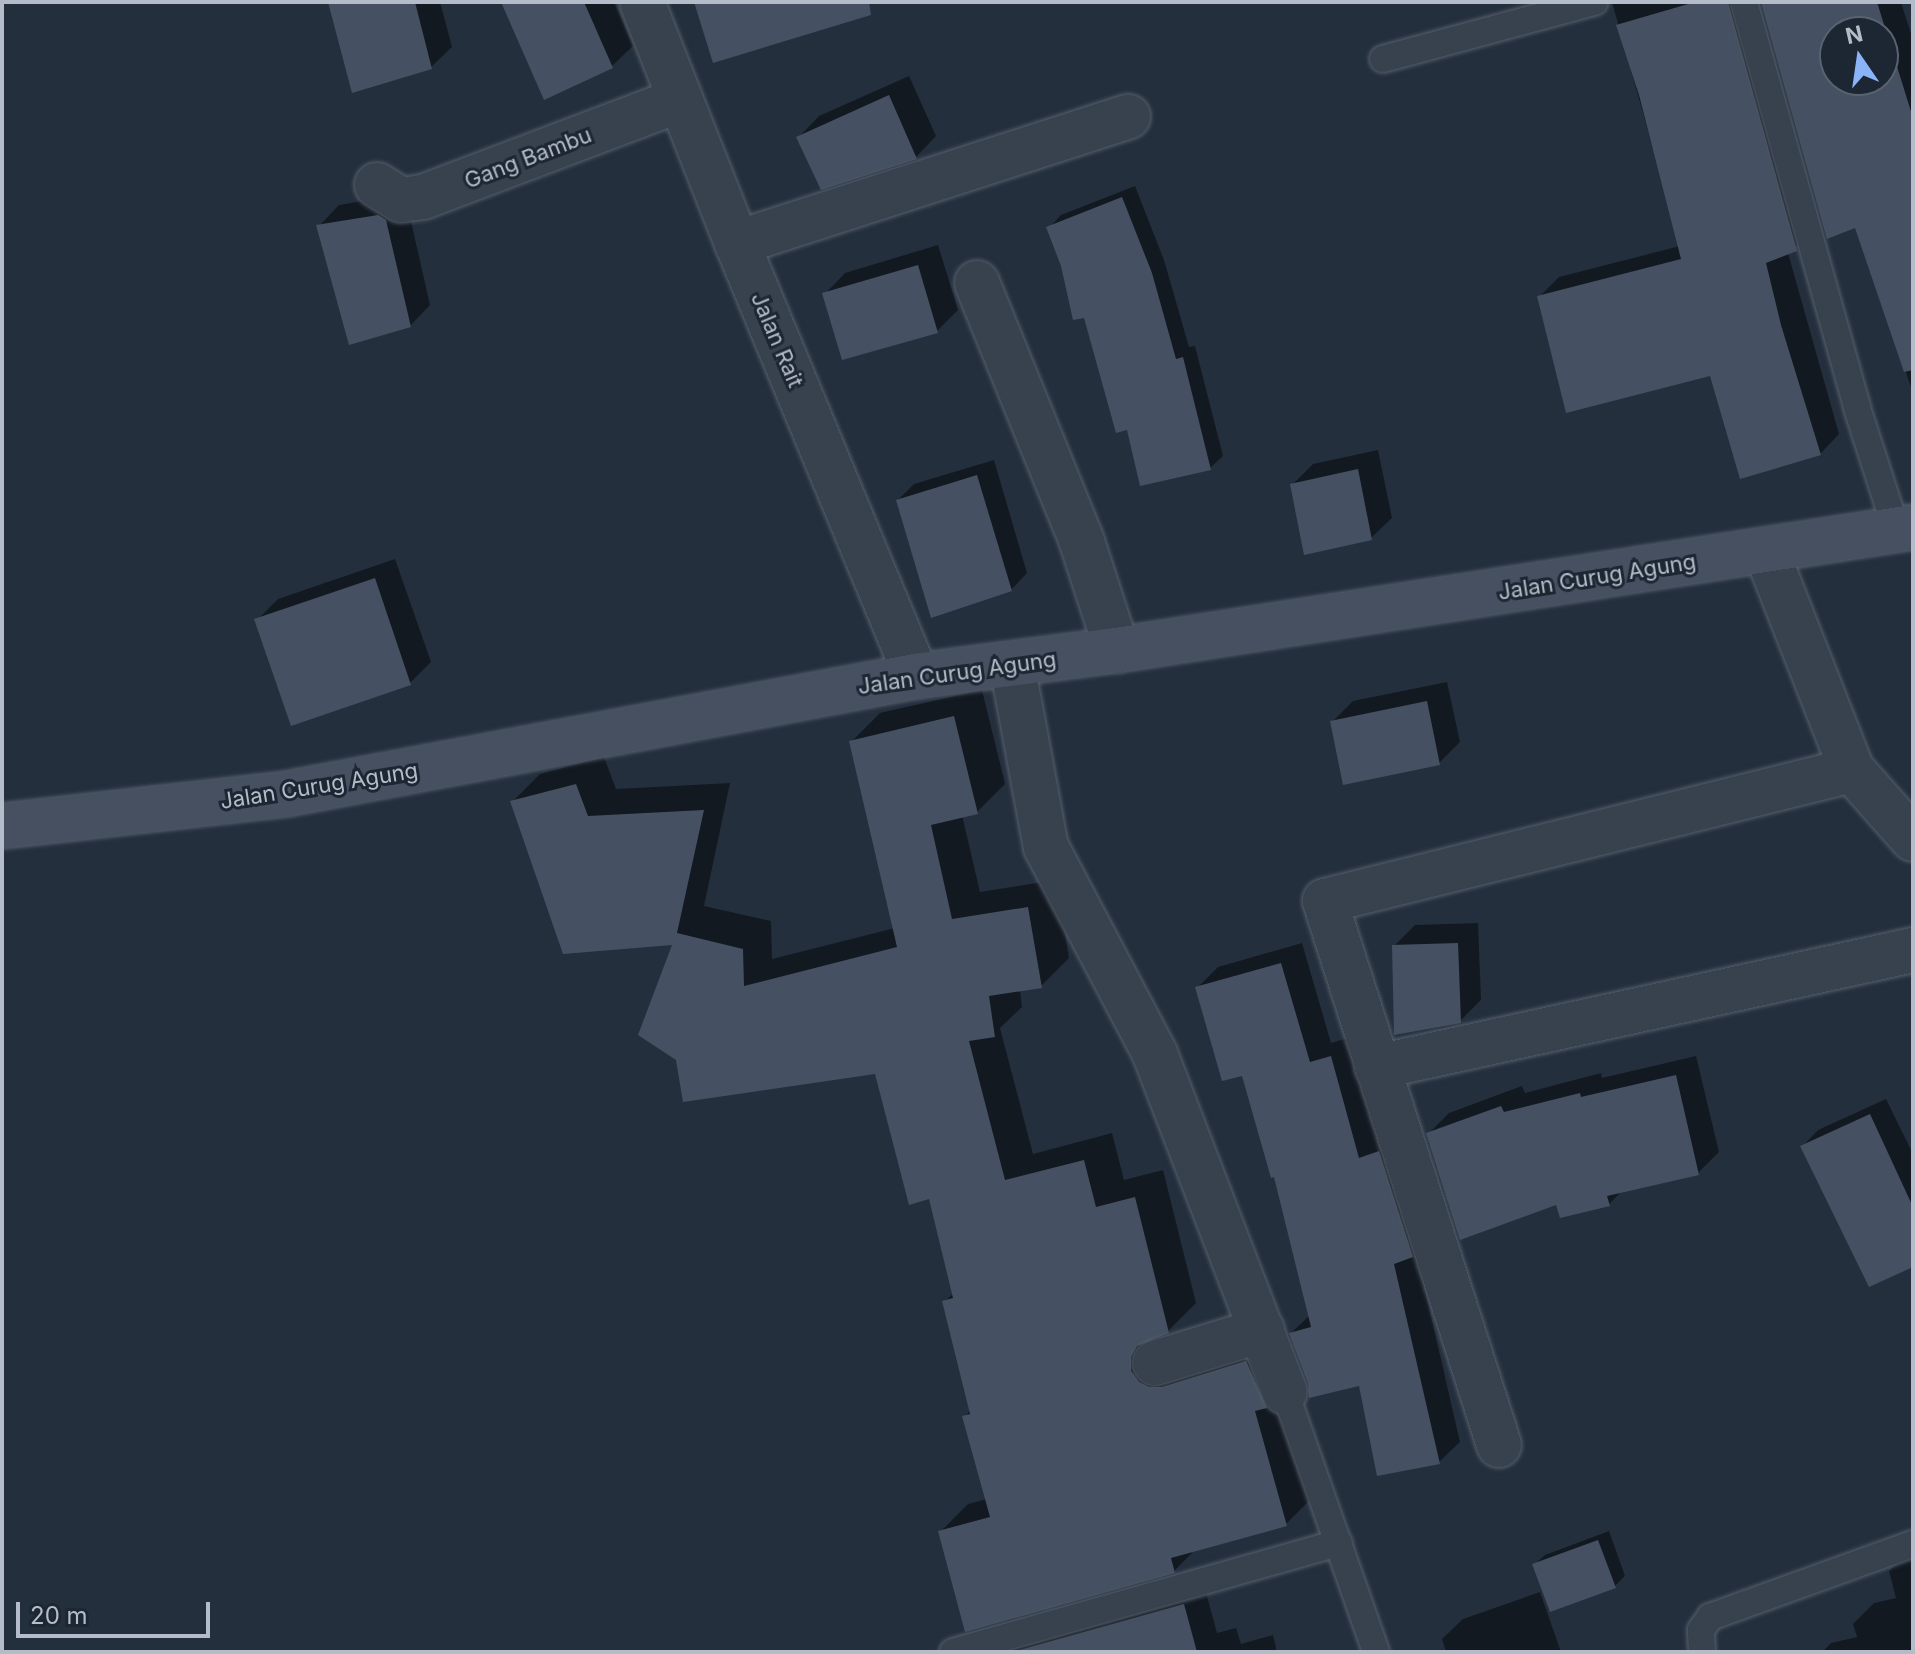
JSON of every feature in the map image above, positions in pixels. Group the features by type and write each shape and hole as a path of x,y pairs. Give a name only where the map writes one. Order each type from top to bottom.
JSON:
{"street":[{"name":"Jalan Rait","path":"642,2 737,243 916,676"},
{"name":"Gang Bambu","path":"377,185 401,200 423,197 680,100"},
{"path":"737,243 1128,117"},
{"path":"977,283 1082,542 1117,650"},
{"name":"Jalan Curug Agung","path":"2,826 286,794 916,676 1117,650 1905,528"},
{"path":"1766,551 1852,770 1913,839"},
{"path":"1012,664 1046,847 1155,1054 1285,1392"},
{"path":"1499,1445 1325,901 1852,770"},
{"path":"1377,1067 1913,950"},
{"path":"1155,1363 1262,1330"}],"lane":[{"path":"1383,59 1594,2"},
{"path":"1744,2 1857,408 1905,528"},
{"path":"1285,1392 1376,1652"},
{"path":"953,1652 1339,1543"},
{"path":"1694,1650 1701,1630 1710,1617 1913,1544"}],"building":[{"path":"328,2 415,2 432,69 352,93"},
{"path":"501,2 584,2 613,68 544,100"},
{"path":"694,2 869,2 871,15 713,63"},
{"path":"1695,2 1728,2 1797,251 1766,263 1781,325 1821,455 1740,479 1710,376 1566,413 1537,296 1681,259 1639,95 1616,25"},
{"path":"1761,2 1877,2 1881,16 1819,16 1819,96 1899,96 1899,73 1913,118 1913,370 1904,372 1855,228 1827,239"},
{"path":"889,95 917,159 821,190 796,137"},
{"path":"1122,197 1152,273 1176,359 1183,357 1211,470 1140,486 1127,430 1116,433 1084,318 1073,320 1061,266 1046,227"},
{"path":"378,215 386,220 411,327 349,345 316,225"},
{"path":"918,265 938,333 842,360 822,293"},
{"path":"1358,469 1372,540 1304,555 1290,484"},
{"path":"977,475 1012,591 931,618 896,500"},
{"path":"375,578 411,685 291,726 254,619"},
{"path":"1427,701 1440,765 1343,785 1330,721"},
{"path":"954,716 978,814 931,825 952,919 1028,907 1042,988 989,996 995,1037 969,1041 1005,1180 1084,1160 1096,1207 1135,1197 1169,1333 1137,1346 1131,1357 1131,1371 1139,1382 1149,1387 1162,1387 1246,1361 1267,1408 1255,1411 1287,1526 1171,1558 1175,1573 965,1632 938,1531 990,1517 962,1416 970,1414 942,1301 953,1298 929,1199 909,1205 875,1074 683,1102 676,1060 638,1035 672,945 563,954 510,801 576,784 588,816 704,810 677,933 743,949 744,986 897,947 849,741"},
{"path":"1458,943 1461,1023 1394,1035 1392,945"},
{"path":"1281,963 1310,1062 1331,1056 1359,1158 1379,1151 1413,1257 1394,1264 1440,1464 1377,1476 1359,1386 1309,1398 1308,1383 1289,1333 1311,1327 1274,1177 1271,1178 1242,1076 1222,1081 1195,987"},
{"path":"1676,1075 1699,1175 1607,1196 1610,1206 1560,1218 1556,1205 1460,1240 1426,1133 1501,1106 1504,1112 1580,1093 1581,1097"},
{"path":"1870,1114 1913,1207 1913,1267 1869,1287 1800,1146"},
{"path":"1598,1540 1616,1588 1550,1612 1532,1564"},
{"path":"1184,1604 1197,1652 1012,1652"}]}
